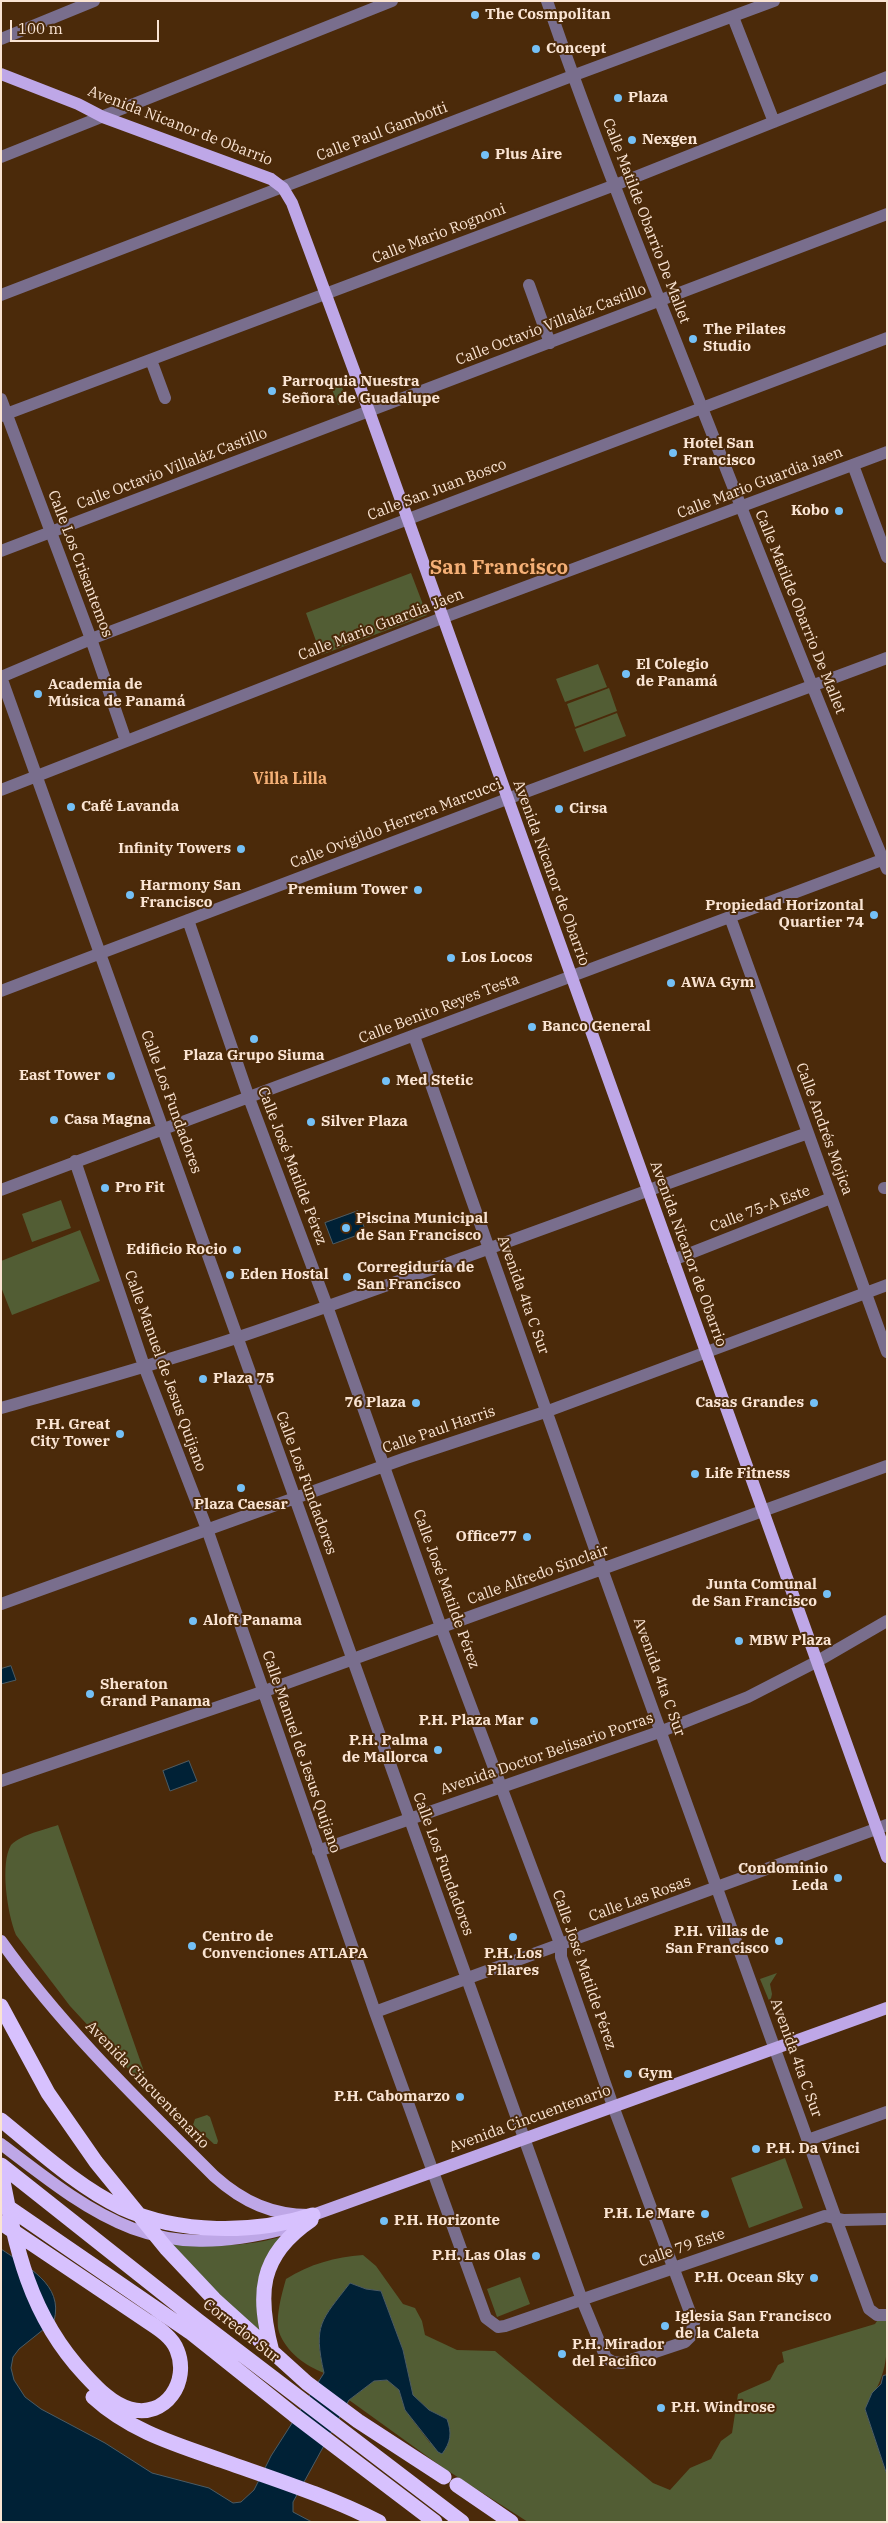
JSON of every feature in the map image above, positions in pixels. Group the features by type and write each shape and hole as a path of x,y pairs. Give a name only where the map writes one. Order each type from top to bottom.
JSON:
{"highway":[{"path":"1,2006 48,2093 96,2162 166,2248 214,2299 307,2383 358,2421 511,2522"},
{"path":"1,2120 86,2186 121,2208 152,2218 184,2225 228,2228 273,2224 316,2215"},
{"name":"Corredor Sur","path":"1,2165 303,2402 334,2435 436,2522"},
{"path":"1,2171 16,2247 31,2293 51,2333 102,2398 122,2420 152,2436 304,2489 379,2522"},
{"name":"Corredor Sur","path":"1,2203 190,2332 294,2415 334,2435 462,2522"},
{"path":"272,2352 264,2319 263,2289 267,2274 283,2243 316,2215"},
{"path":"1,2218 16,2281 30,2313 57,2358 102,2398 119,2405 135,2410 149,2410 167,2402 182,2377 182,2366 177,2348 164,2333 1,2224"}],"main road":[{"name":"Avenida Nicanor de Obarrio","path":"1,74 78,104 103,117 271,179 283,188 292,203 369,411 406,520 572,977 816,1662 882,1827 887,1857"},
{"name":"Avenida Cincuentenario","path":"1,1941 33,1986 75,2034 232,2193 266,2209 290,2215 316,2215"},
{"name":"Avenida Cincuentenario","path":"1,2144 88,2208 152,2236 216,2242 251,2237 887,2008"}],"street":[{"path":"1,39 94,1"},
{"path":"1,157 392,1"},
{"name":"Calle Matilde Obarrio De Mallet","path":"547,1 572,76 659,302 811,687 885,862"},
{"name":"Calle Paul Gambotti","path":"1,295 572,76 774,1"},
{"path":"732,17 774,122"},
{"name":"Calle Mario Rognoni","path":"4,415 615,185 887,77"},
{"name":"Calle Octavio Villaláz Castillo","path":"1,551 887,214"},
{"path":"528,285 550,343"},
{"name":"Calle San Juan Bosco","path":"1,677 92,639 887,338"},
{"path":"151,360 165,398"},
{"name":"Calle Los Crisantemos","path":"1,399 4,415 92,639 126,741"},
{"name":"Calle Mario Guardia Jaen","path":"1,790 442,618 887,452"},
{"path":"853,465 887,557"},
{"name":"Calle Ovigildo Herrera Marcucci","path":"1,991 507,799 887,658"},
{"name":"Calle Los Fundadores","path":"1,677 164,1130 351,1660 468,1978 582,2300 606,2358 613,2362 622,2363 685,2342 690,2337 694,2322 673,2268"},
{"name":"Calle Benito Reyes Testa","path":"1,1190 730,917 885,862"},
{"name":"Calle Andrés Mojica","path":"730,917 887,1352"},
{"name":"Calle José Matilde Pérez","path":"188,920 248,1098 327,1306 441,1627 561,1946 561,1957 613,2106 673,2268"},
{"name":"Avenida 4ta C Sur","path":"414,1036 548,1411 602,1569 662,1731 835,2216 870,2309 877,2315 887,2315"},
{"path":"1,1408 237,1338 490,1250 648,1189 808,1133"},
{"name":"Calle Manuel de Jesus Quijano","path":"75,1161 144,1366 207,1529 262,1692 432,2172 483,2312 491,2324"},
{"name":"Calle 75-A Este","path":"673,1260 831,1198"},
{"name":"Calle Paul Harris","path":"1,1604 207,1529 295,1500 385,1466 548,1411 887,1285"},
{"name":"Calle Alfredo Sinclair","path":"1,1781 262,1692 887,1466"},
{"name":"Avenida Doctor Belisario Porras","path":"318,1851 662,1731 748,1697 816,1662 887,1621"},
{"name":"Calle Las Rosas","path":"375,2012 561,1946 717,1888 728,1882 882,1827"},
{"path":"808,2140 887,2112"},
{"name":"Calle 79 Este","path":"491,2324 498,2327 505,2326 825,2216 835,2216 844,2220 887,2219"}],"green space":[{"path":"340,381 347,402 338,405 330,384"},
{"path":"411,573 427,615 321,655 306,613"},
{"path":"598,664 607,687 565,702 556,679"},
{"path":"609,688 617,711 575,727 567,704"},
{"path":"617,713 626,736 584,752 575,729"},
{"path":"61,1200 71,1228 32,1242 22,1214"},
{"path":"80,1230 100,1281 12,1315 1,1287 1,1261"},
{"path":"58,1825 148,2083 142,2084 70,2006 16,1935 10,1914 5,1876 11,1845 21,1838"},
{"path":"777,1973 770,1984 772,1994 770,2003 760,1979"},
{"path":"207,2115 210,2117 218,2141 217,2144 214,2144 193,2125 195,2119"},
{"path":"785,2158 803,2208 749,2228 731,2178"},
{"path":"281,2237 262,2337 224,2303 170,2243 226,2245 253,2243"},
{"path":"363,2255 376,2266 403,2304 415,2308 422,2321 425,2335 457,2350 495,2351 653,2483 670,2490 690,2468 711,2459 721,2441 732,2433 738,2394 770,2380 778,2365 784,2362 782,2352 875,2324 879,2318 887,2319 885,2366 873,2396 865,2409 887,2475 887,2522 528,2522 442,2467 349,2400 374,2381 387,2380 399,2390 405,2410 430,2443 447,2419 429,2410 413,2395 403,2350 381,2291 366,2289 350,2283 332,2306 322,2324 320,2333 319,2344 324,2373 297,2357 286,2346 279,2332 278,2320 286,2279 304,2269 323,2262"},
{"path":"520,2277 530,2304 497,2317 487,2289"}],"water":[{"name":"Piscina Municipal de San Francisco","path":"358,1211 366,1232 333,1244 325,1223"},
{"path":"11,1666 16,1680 1,1684 1,1669"},
{"path":"189,1761 197,1781 170,1791 163,1771"},
{"path":"1,2249 41,2278 54,2297 56,2308 54,2321 19,2349 13,2357 11,2368 14,2380 25,2397 41,2409 105,2443 152,2473 209,2488 233,2503 241,2502 254,2490 271,2456 324,2373 319,2344 322,2324 332,2306 350,2283 366,2289 381,2291 403,2350 413,2395 429,2410 447,2419 450,2429 449,2441 442,2454 438,2452 405,2410 399,2390 387,2380 374,2381 349,2400 293,2502 293,2512 312,2522 1,2522"},
{"path":"887,2375 887,2475 865,2409 872,2393 881,2384 883,2376"}],"place":[{"name":"The Cosmpolitan","path":"475,15"},
{"name":"Concept","path":"536,49"},
{"name":"Plaza","path":"618,98"},
{"name":"Nexgen","path":"632,140"},
{"name":"Plus Aire","path":"485,155"},
{"name":"The Pilates Studio","path":"693,339"},
{"name":"Parroquia Nuestra Señora de Guadalupe","path":"272,391"},
{"name":"Hotel San Francisco","path":"673,453"},
{"name":"Kobo","path":"839,511"},
{"name":"El Colegio de Panamá","path":"626,674"},
{"name":"Academia de Música de Panamá","path":"38,694"},
{"name":"Café Lavanda","path":"71,807"},
{"name":"Cirsa","path":"559,809"},
{"name":"Infinity Towers","path":"241,849"},
{"name":"Premium Tower","path":"418,890"},
{"name":"Harmony San Francisco","path":"130,895"},
{"name":"Propiedad Horizontal Quartier 74","path":"874,915"},
{"name":"Los Locos","path":"451,958"},
{"name":"AWA Gym","path":"671,983"},
{"name":"Banco General","path":"532,1027"},
{"name":"Plaza Grupo Siuma","path":"254,1039"},
{"name":"East Tower","path":"111,1076"},
{"name":"Med Stetic","path":"386,1081"},
{"name":"Casa Magna","path":"54,1120"},
{"name":"Silver Plaza","path":"311,1122"},
{"name":"Pro Fit","path":"105,1188"},
{"name":"Piscina Municipal de San Francisco","path":"346,1228"},
{"name":"Edificio Rocio","path":"237,1250"},
{"name":"Eden Hostal","path":"230,1275"},
{"name":"Corregiduría de San Francisco","path":"347,1277"},
{"name":"Plaza 75","path":"203,1379"},
{"name":"76 Plaza","path":"416,1403"},
{"name":"Casas Grandes","path":"814,1403"},
{"name":"P.H. Great City Tower","path":"120,1434"},
{"name":"Life Fitness","path":"695,1474"},
{"name":"Plaza Caesar","path":"241,1488"},
{"name":"Office77","path":"527,1537"},
{"name":"Junta Comunal de San Francisco","path":"827,1594"},
{"name":"Aloft Panama","path":"193,1621"},
{"name":"MBW Plaza","path":"739,1641"},
{"name":"Sheraton Grand Panama","path":"90,1694"},
{"name":"P.H. Plaza Mar","path":"534,1721"},
{"name":"P.H. Palma de Mallorca","path":"438,1750"},
{"name":"Condominio Leda","path":"838,1878"},
{"name":"P.H. Los Pilares","path":"513,1937"},
{"name":"P.H. Villas de San Francisco","path":"779,1941"},
{"name":"Centro de Convenciones ATLAPA","path":"192,1946"},
{"name":"Gym","path":"628,2074"},
{"name":"P.H. Cabomarzo","path":"460,2097"},
{"name":"P.H. Da Vinci","path":"756,2149"},
{"name":"P.H. Le Mare","path":"705,2214"},
{"name":"P.H. Horizonte","path":"384,2221"},
{"name":"P.H. Las Olas","path":"536,2256"},
{"name":"P.H. Ocean Sky","path":"814,2278"},
{"name":"Iglesia San Francisco de la Caleta","path":"665,2326"},
{"name":"P.H. Mirador del Pacifico","path":"562,2354"},
{"name":"P.H. Windrose","path":"661,2408"}],"district":[{"name":"San Francisco","path":"499,568"},
{"name":"Villa Lilla","path":"290,779"}]}
